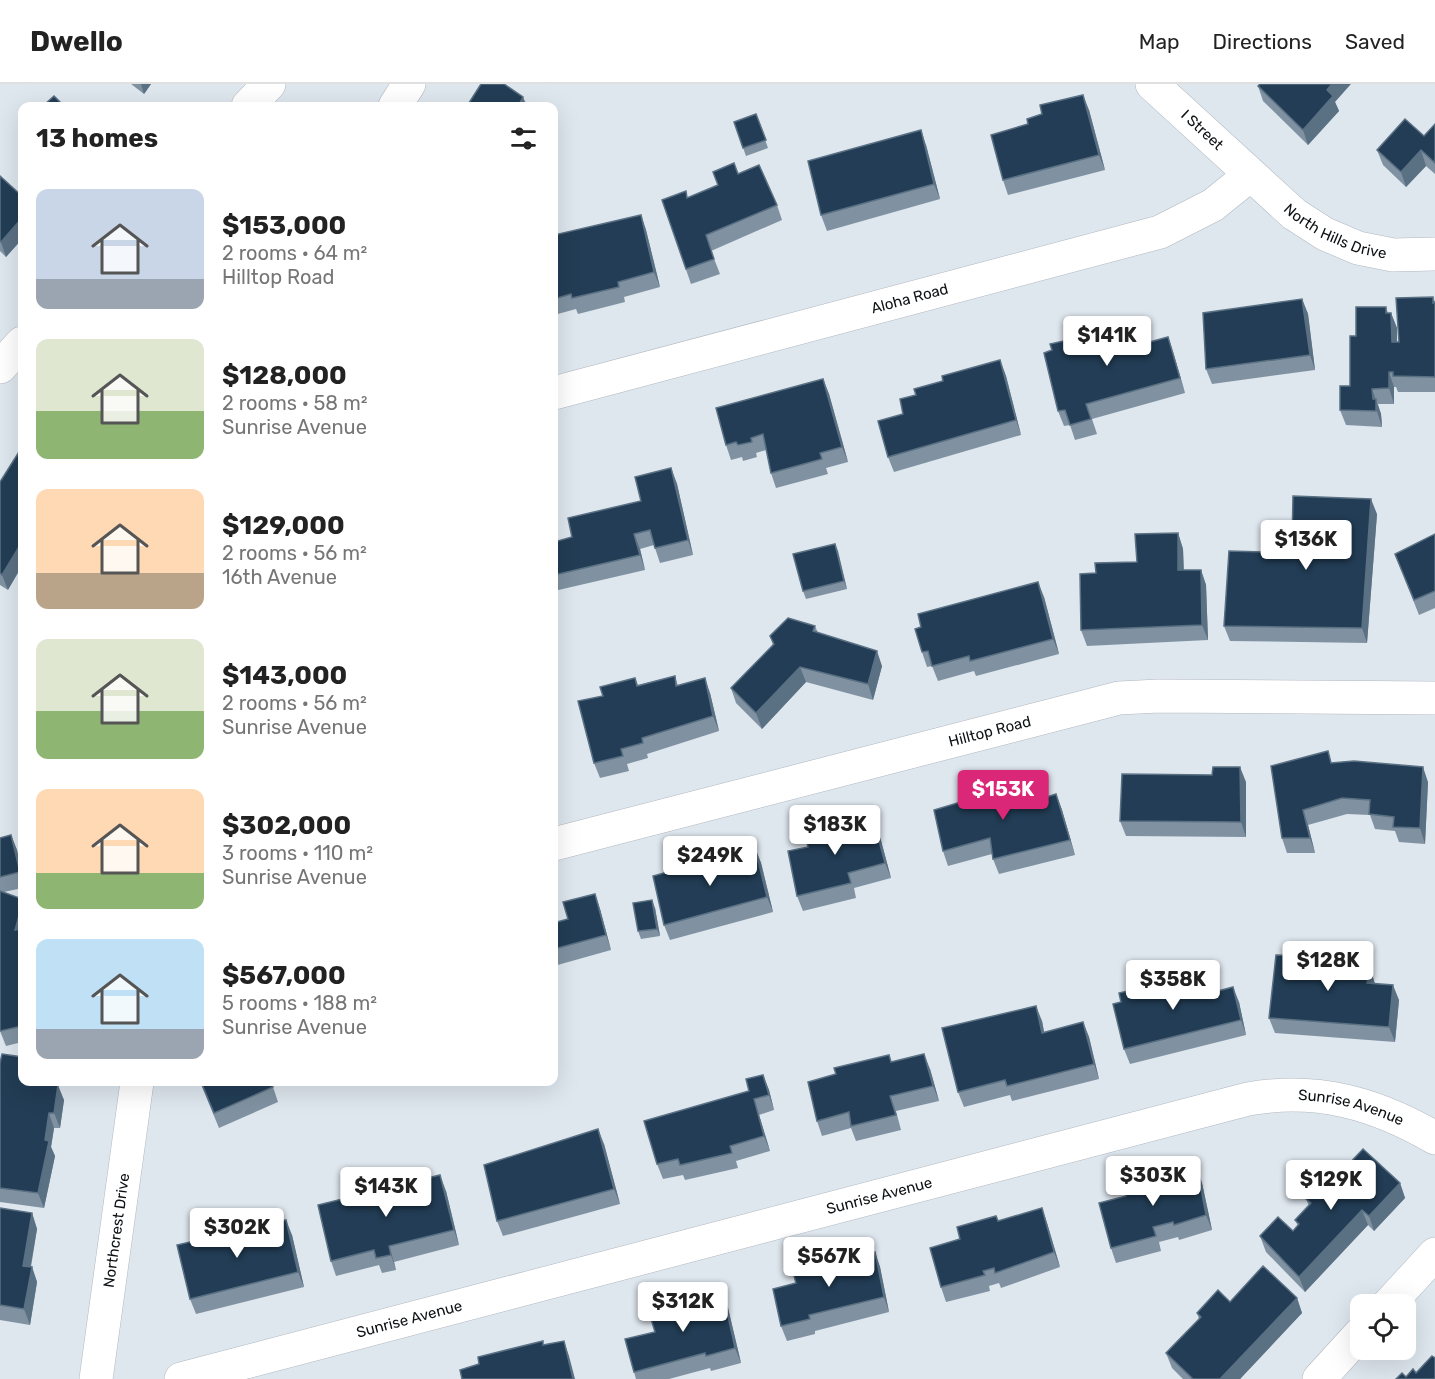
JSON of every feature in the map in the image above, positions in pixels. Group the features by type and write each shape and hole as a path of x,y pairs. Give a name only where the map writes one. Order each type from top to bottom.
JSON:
{"street":[{"path":"252,102 269,84"},
{"path":"398,102 409,84"},
{"name":"I Street","path":"1152,84 1250,175"},
{"name":"North Hills Drive","path":"1250,175 1294,214 1325,234 1358,248 1393,255 1435,254"},
{"name":"Aloha Road","path":"558,392 1160,232 1212,205 1250,175"},
{"path":"0,367 18,347"},
{"name":"Hilltop Road","path":"558,843 1119,698 1159,696 1435,698"},
{"name":"Northcrest Drive","path":"96,1379 135,1086"},
{"name":"Sunrise Avenue","path":"181,1379 1248,1099 1276,1094 1331,1096 1385,1111 1435,1138"},
{"path":"1398,1294 1435,1254"},
{"path":"1319,1379 1350,1345"}],"building":[{"path":"481,84 504,84 523,97 520,102 470,102"},
{"path":"1260,84 1332,84 1327,90 1333,96 1303,130 1258,86"},
{"path":"1083,95 1099,155 1003,180 991,135 1028,124 1027,119 1042,114 1040,105"},
{"path":"54,96 60,102 47,102"},
{"path":"756,114 766,140 743,148 734,122"},
{"path":"1405,119 1424,136 1435,124 1435,163 1421,150 1401,172 1377,150"},
{"path":"921,130 934,184 821,215 808,161"},
{"path":"734,163 738,174 759,165 777,205 706,235 714,259 686,269 662,200 686,191 687,198 718,185 713,172"},
{"path":"0,176 18,192 18,223 0,241"},
{"path":"641,215 654,272 618,282 619,287 572,298 571,294 558,298 558,234"},
{"path":"1433,297 1433,303 1435,302 1435,377 1393,376 1393,372 1389,372 1389,388 1372,389 1373,399 1376,399 1376,411 1340,410 1340,386 1350,386 1350,336 1356,336 1356,307 1386,307 1386,313 1391,313 1392,342 1399,342 1396,298"},
{"path":"1302,299 1310,355 1206,369 1203,313"},
{"path":"1137,318 1146,343 1168,337 1180,378 1086,404 1091,419 1070,425 1065,410 1058,411 1044,353 1052,350 1050,344 1109,331 1107,326"},
{"path":"1000,360 1016,420 888,457 878,421 903,414 900,399 916,395 914,389 943,381 942,376"},
{"path":"823,379 842,447 820,453 822,459 771,473 763,434 751,438 752,442 738,445 736,442 726,445 716,408"},
{"path":"18,453 18,549 2,575 0,573 0,482"},
{"path":"671,468 688,540 655,548 650,530 634,534 640,555 558,574 558,541 572,537 568,518 641,501 635,477"},
{"path":"1293,496 1371,499 1362,628 1224,626 1229,551 1298,553 1298,545 1292,545"},
{"path":"1178,533 1178,570 1201,570 1202,625 1081,630 1080,574 1096,573 1095,563 1137,562 1135,534"},
{"path":"1435,534 1435,591 1414,600 1395,554"},
{"path":"835,544 844,581 803,591 793,554"},
{"path":"1038,582 1053,639 970,661 969,656 932,666 928,651 922,652 915,629 921,627 918,614"},
{"path":"788,618 815,626 813,631 877,651 868,684 800,667 756,713 731,688 774,644 770,636"},
{"path":"675,676 676,686 705,678 713,716 642,738 643,743 621,749 623,756 594,763 578,701 603,696 600,687 635,678 637,686"},
{"path":"1328,751 1331,763 1354,761 1423,767 1420,828 1393,827 1394,817 1369,814 1370,800 1342,798 1303,810 1310,838 1282,838 1271,766"},
{"path":"1213,767 1240,767 1241,822 1120,821 1122,774 1212,775"},
{"path":"1019,778 1026,804 1056,794 1070,840 993,859 990,838 943,851 934,810 981,796 979,790"},
{"path":"873,818 885,863 848,873 851,883 797,896 788,851 808,847 805,833"},
{"path":"11,835 18,872 0,877 0,838"},
{"path":"755,848 767,897 664,925 653,876"},
{"path":"0,891 18,898 18,919 15,930 18,930 18,1027 0,1031"},
{"path":"595,894 606,935 558,948 558,922 568,919 563,902"},
{"path":"652,900 657,929 638,931 633,903"},
{"path":"1276,955 1365,958 1363,968 1370,968 1367,983 1393,985 1389,1027 1269,1018"},
{"path":"1202,974 1207,994 1233,987 1241,1020 1124,1049 1113,1004 1121,1002 1119,993"},
{"path":"1036,1006 1042,1033 1083,1022 1094,1064 1007,1086 1005,1080 958,1092 942,1028"},
{"path":"2,1054 18,1056 18,1086 58,1086 54,1113 49,1113 45,1140 49,1141 38,1193 0,1188 0,1063"},
{"path":"924,1054 933,1086 890,1096 896,1115 851,1126 849,1112 817,1121 808,1082 836,1074 834,1068 889,1055 891,1062"},
{"path":"763,1075 769,1095 754,1099 764,1136 730,1146 732,1153 680,1165 678,1159 657,1164 644,1121 749,1091 746,1079"},
{"path":"203,1086 273,1087 214,1113"},
{"path":"598,1129 614,1189 497,1221 484,1165"},
{"path":"1363,1149 1400,1183 1369,1216 1362,1210 1299,1277 1260,1236 1278,1217 1293,1231 1299,1224 1295,1220 1311,1203 1306,1199 1340,1162 1346,1167"},
{"path":"1197,1168 1206,1215 1174,1225 1173,1222 1153,1227 1156,1236 1111,1248 1099,1203 1126,1196 1124,1185"},
{"path":"440,1175 454,1230 389,1246 391,1255 376,1258 374,1250 331,1261 318,1205"},
{"path":"0,1208 32,1213 23,1266 32,1267 24,1309 0,1305"},
{"path":"1042,1208 1054,1252 995,1273 994,1268 983,1271 985,1275 941,1287 930,1248 960,1239 957,1227 996,1216 998,1221"},
{"path":"286,1220 298,1272 190,1299 177,1245"},
{"path":"875,1252 884,1297 809,1315 810,1319 781,1326 773,1289 796,1283 793,1272"},
{"path":"1263,1266 1297,1298 1220,1379 1193,1379 1166,1353 1201,1317 1197,1313 1218,1290 1230,1302"},
{"path":"723,1293 735,1348 706,1356 705,1353 634,1372 625,1339 655,1332 649,1312"},
{"path":"543,1341 543,1345 564,1341 573,1379 462,1379 460,1370 479,1364 478,1357"},
{"path":"1432,1356 1435,1358 1435,1379 1396,1379 1402,1373 1406,1377 1413,1369 1416,1373"}]}
